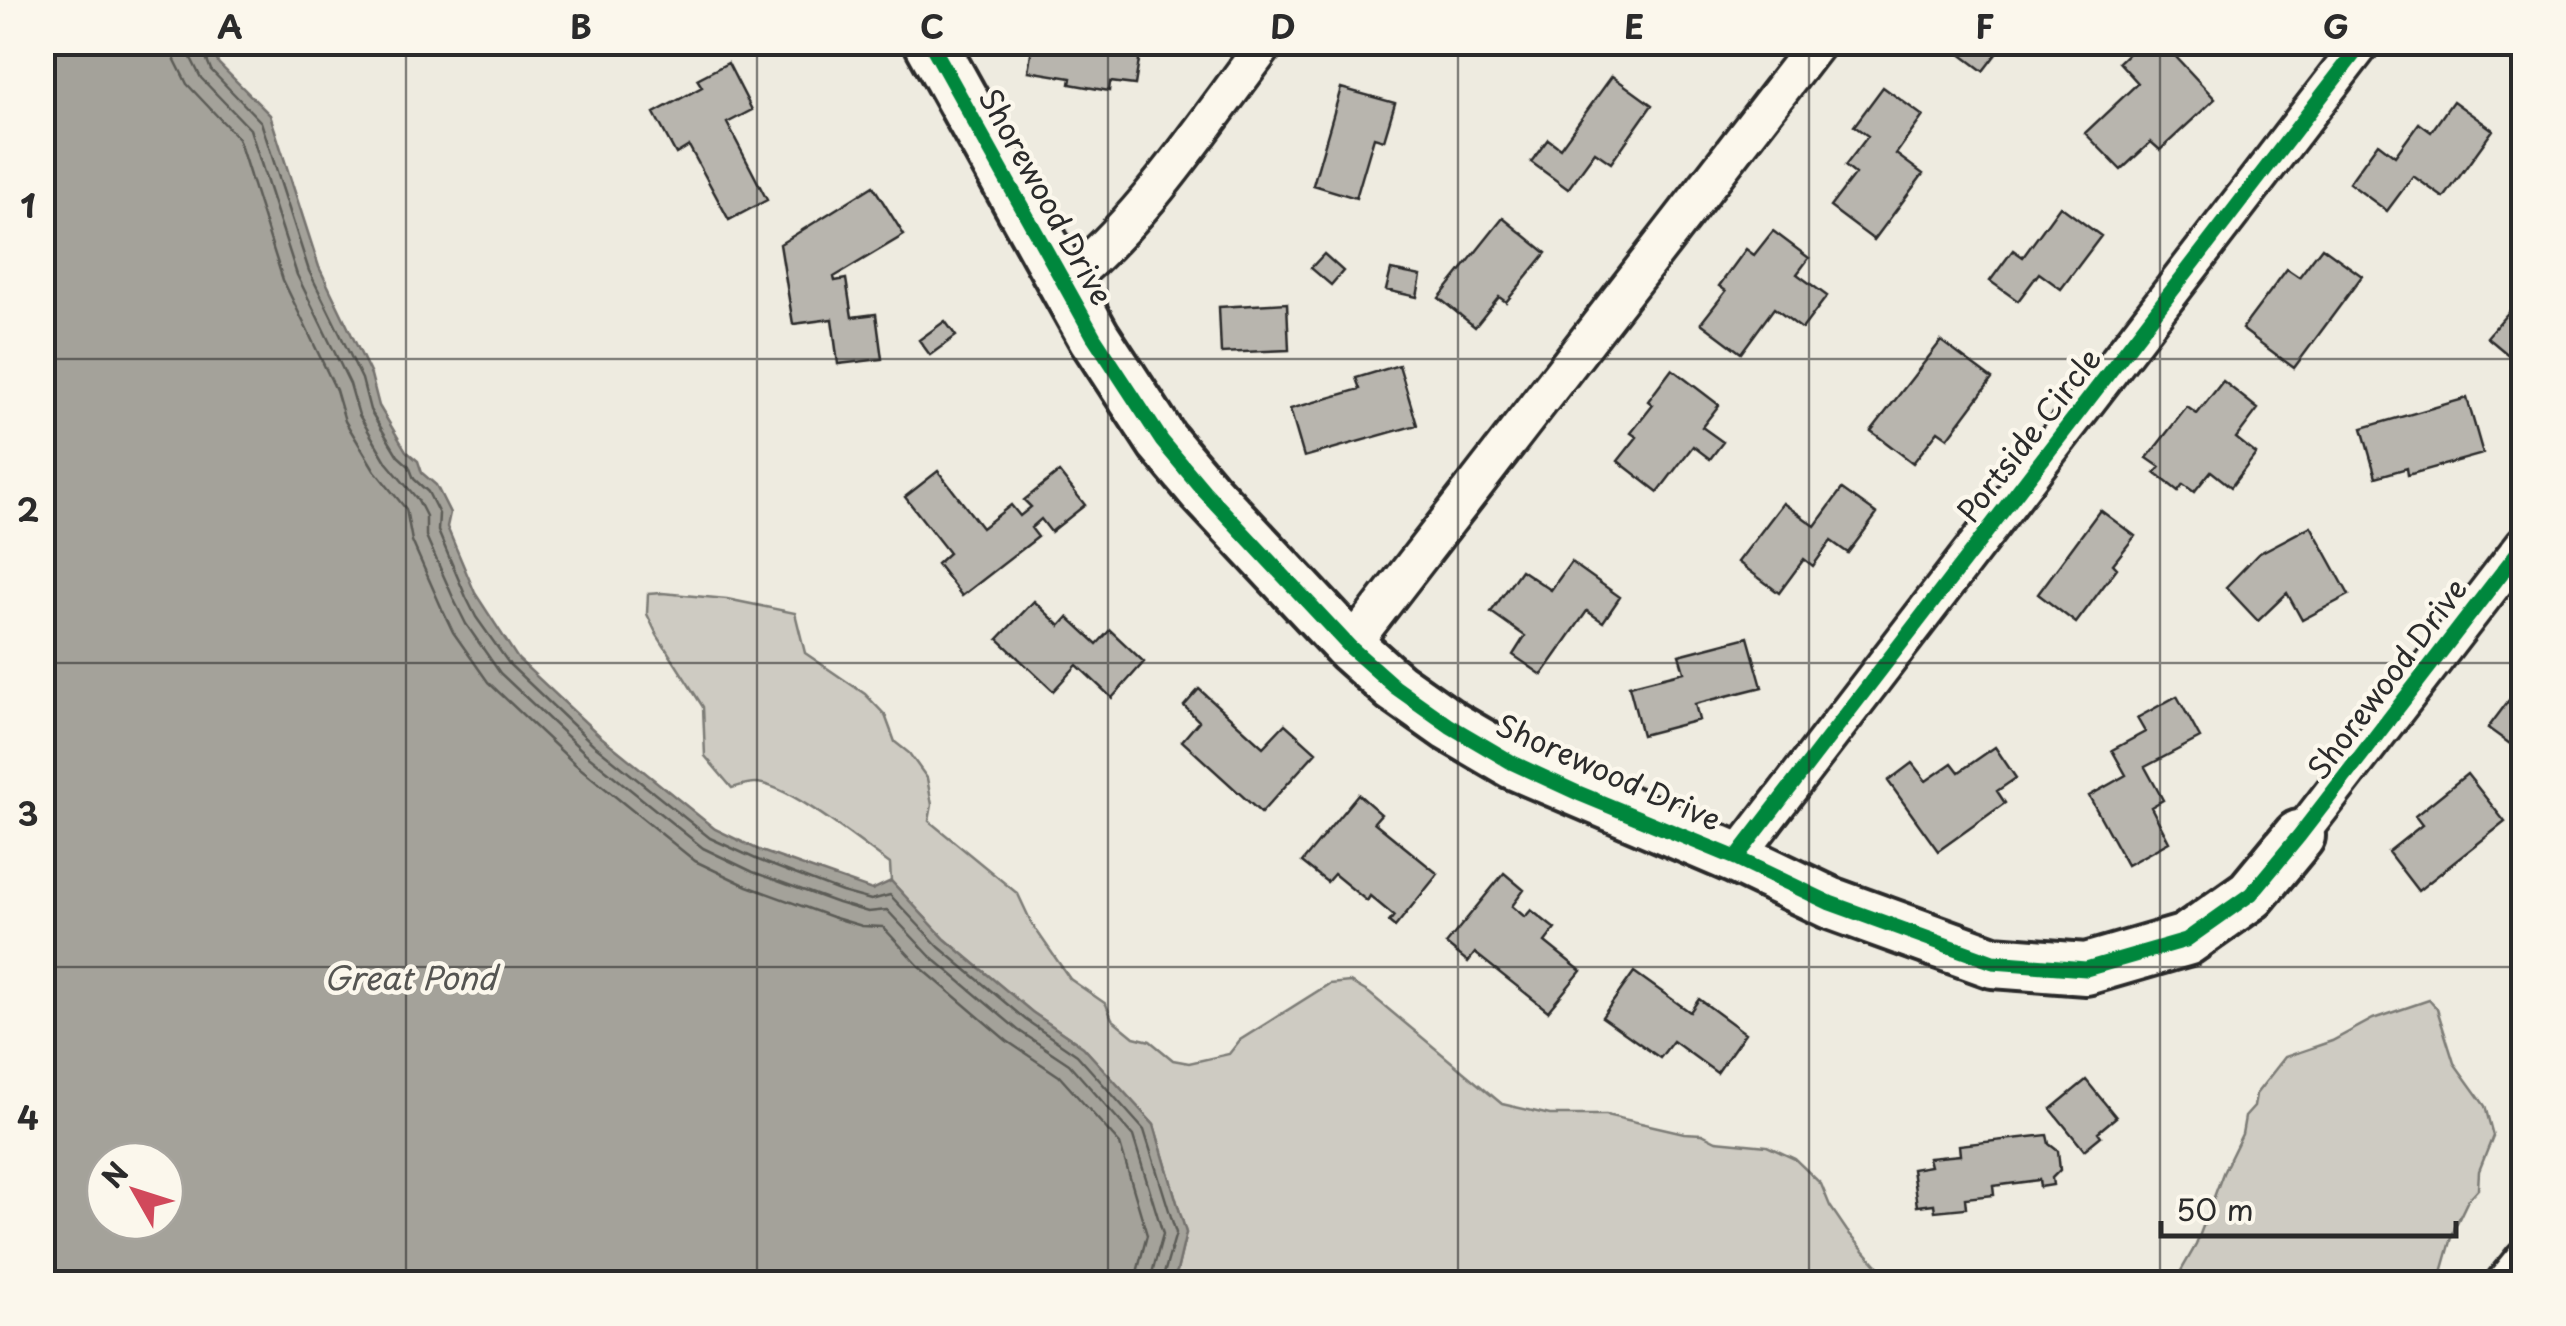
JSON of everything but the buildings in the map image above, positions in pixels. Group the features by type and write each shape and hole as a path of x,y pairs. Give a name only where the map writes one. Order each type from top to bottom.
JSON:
{"street":[{"name":"Shorewood Drive","path":"930,42 1064,283 1124,386 1162,441 1350,647 1395,686 1450,726 1513,763 1736,858 1830,903 1993,962 2086,969 2186,940 2250,894 2524,544"},
{"path":"1064,283 1096,258 1125,226 1267,42"},
{"path":"1350,647 1818,42"},
{"name":"Portside Circle","path":"1736,858 2363,42"},
{"path":"2503,1284 2524,1258"}],"shaded area":[{"path":"648,594 727,599 795,613 805,653 865,694 885,715 895,742 909,753 927,778 932,805 929,821 1018,894 1032,924 1070,979 1106,1004 1112,1019 1134,1037 1150,1041 1173,1060 1189,1063 1229,1054 1240,1040 1329,984 1350,982 1369,993 1502,1104 1550,1115 1606,1115 1702,1134 1716,1141 1767,1146 1795,1159 1821,1184 1847,1231 1876,1264 1900,1283 1169,1283 1177,1271 1186,1233 1154,1125 1083,1047 1032,1012 945,939 891,881 890,864 786,793 755,783 732,788 705,756 703,707 647,614"},
{"path":"2429,1000 2437,1009 2454,1063 2485,1106 2493,1136 2479,1171 2478,1189 2455,1227 2439,1283 2174,1283 2196,1245 2256,1094 2285,1057"}],"water":[{"name":"Great Pond","path":"42,43 207,43 219,64 270,115 319,267 371,375 379,406 406,451 436,485 450,513 447,527 475,593 518,659 600,736 715,829 761,851 872,890 891,881 945,939 1032,1012 1083,1047 1154,1125 1186,1233 1177,1271 1169,1283 43,1283"}],"cycle path":[{"path":"930,42 1094,337 1162,441 1350,647 1395,687 1450,726 1513,763 1578,793 1736,858 1830,903 1993,962 2086,969 2186,940 2251,894 2524,544"},
{"path":"1736,858 2363,42"}]}
